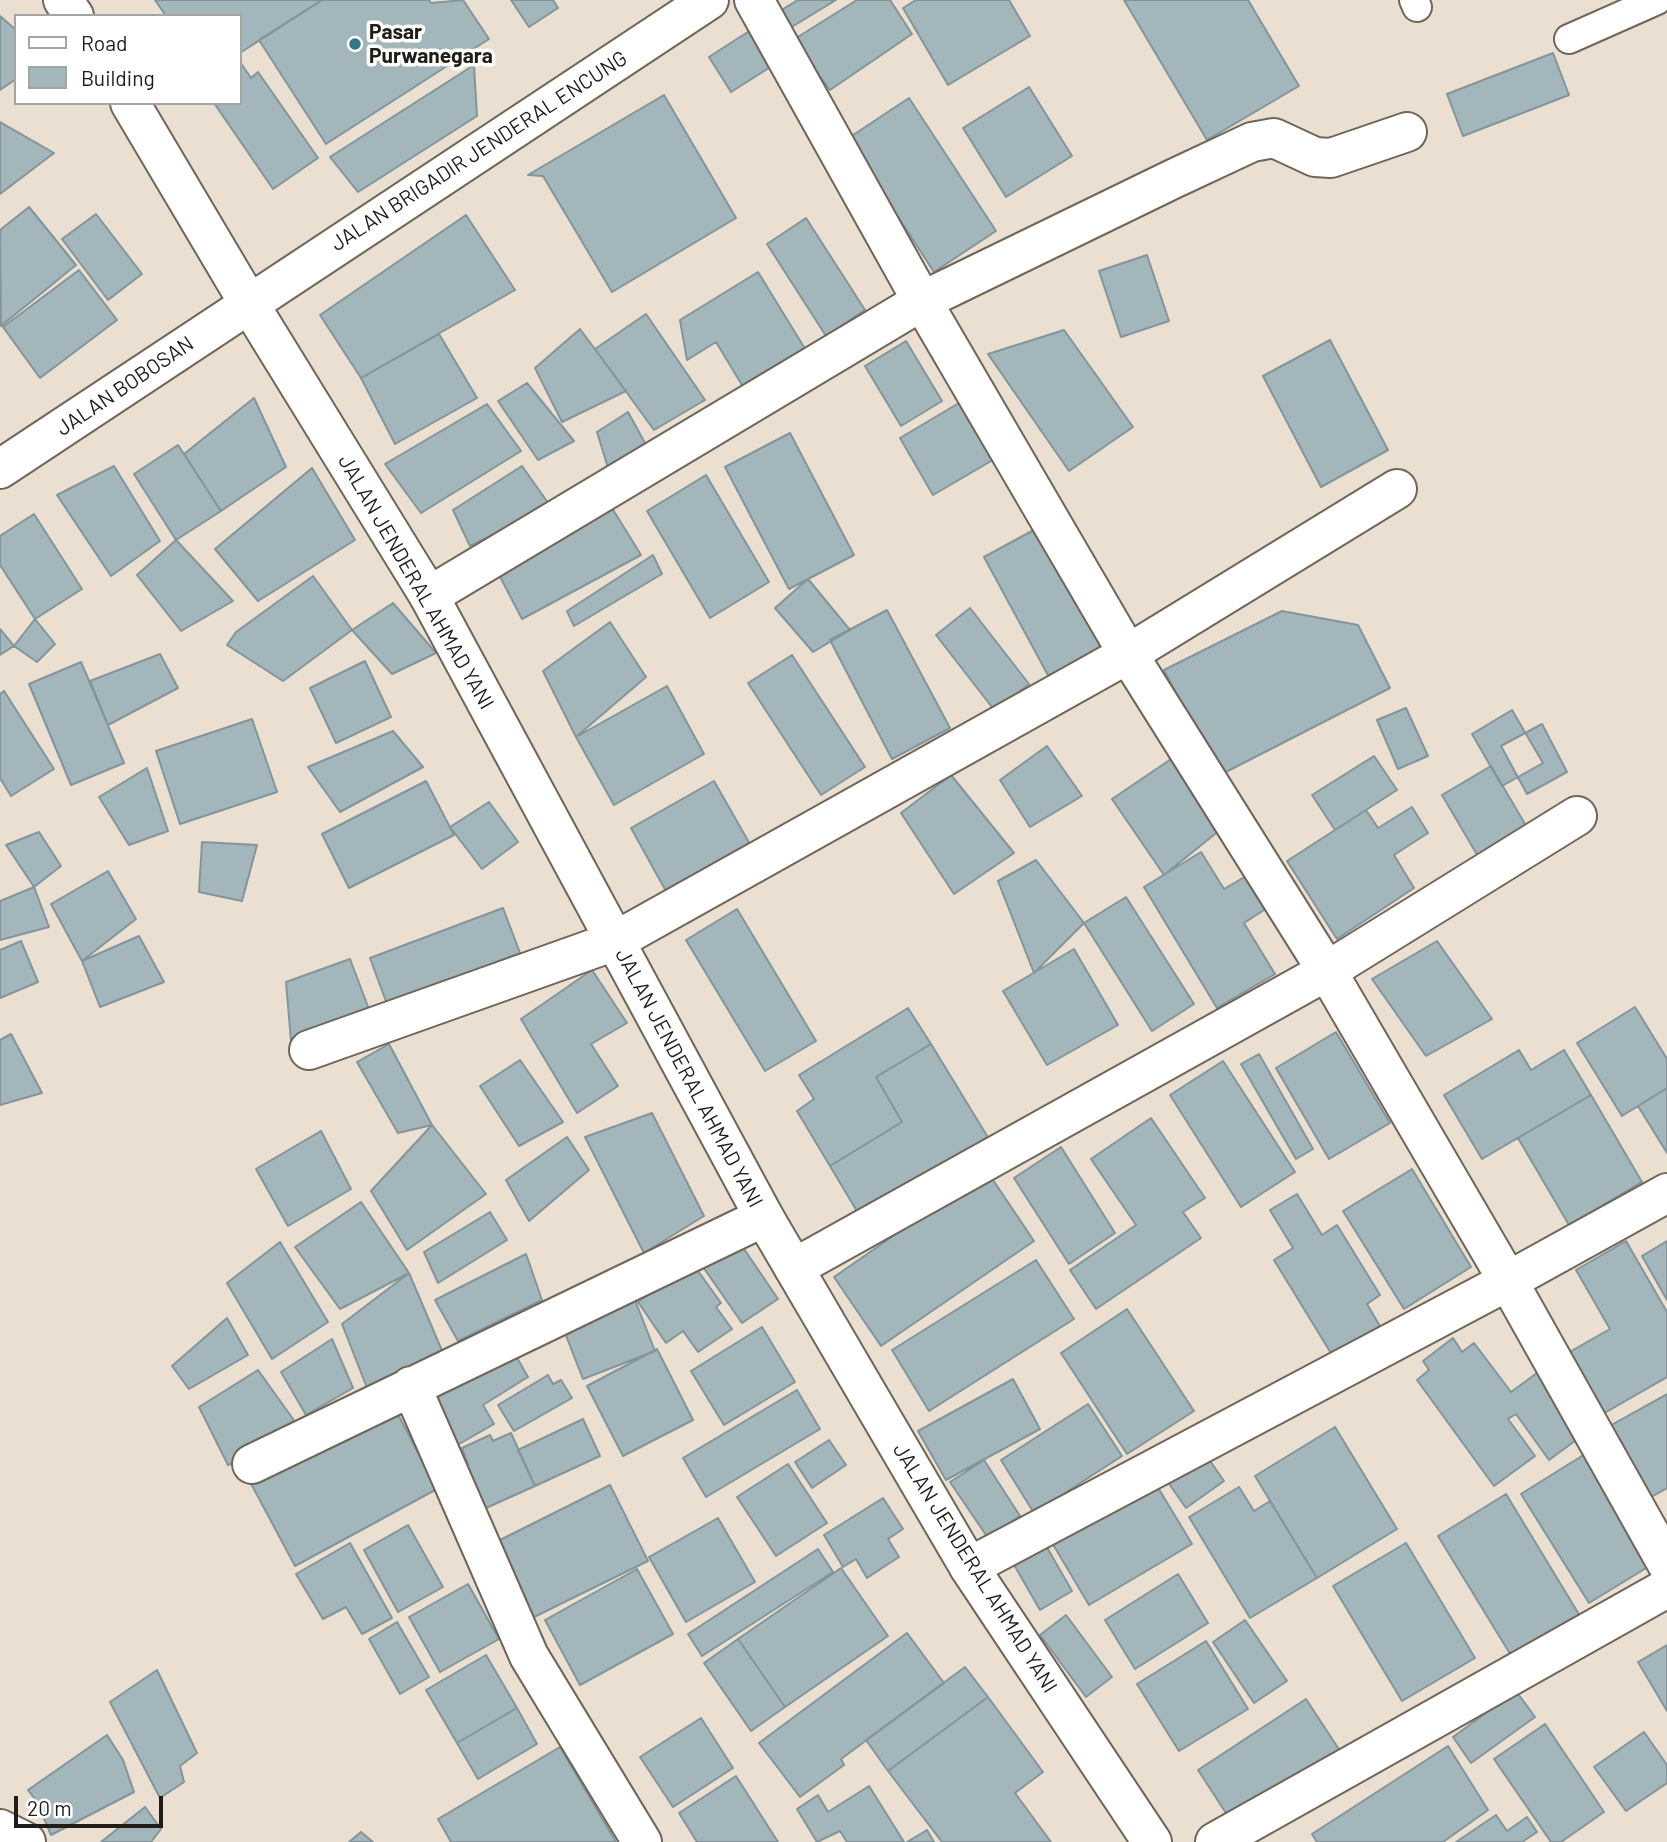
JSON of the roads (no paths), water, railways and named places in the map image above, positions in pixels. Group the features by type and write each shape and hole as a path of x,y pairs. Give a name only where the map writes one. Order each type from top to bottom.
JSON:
{"street":[{"name":"JALAN BRIGADIR JENDERAL ENCUNG","path":"248,302 709,0"},
{"path":"754,0 922,301 1128,654 1327,971 1508,1281 1667,1564"},
{"name":"JALAN JENDERAL AHMAD YANI","path":"131,105 248,302 429,596 764,1217 970,1567 1152,1842"},
{"path":"429,596 922,301 1252,142 1274,138 1315,157 1331,158 1407,132"},
{"name":"JALAN BOBOSAN","path":"0,469 248,302"},
{"path":"309,1050 615,941 1128,654 1397,489"},
{"path":"794,1268 1327,971 1577,816"},
{"path":"970,1567 1508,1281 1667,1193"},
{"path":"252,1464 764,1217"},
{"path":"411,1387 529,1656 642,1842"},
{"path":"1215,1842 1667,1588"},
{"path":"0,1829 26,1842"}],"lane":[{"path":"1569,39 1657,0"}],"place":[{"name":"Pasar Purwanegara","path":"355,44"}]}
